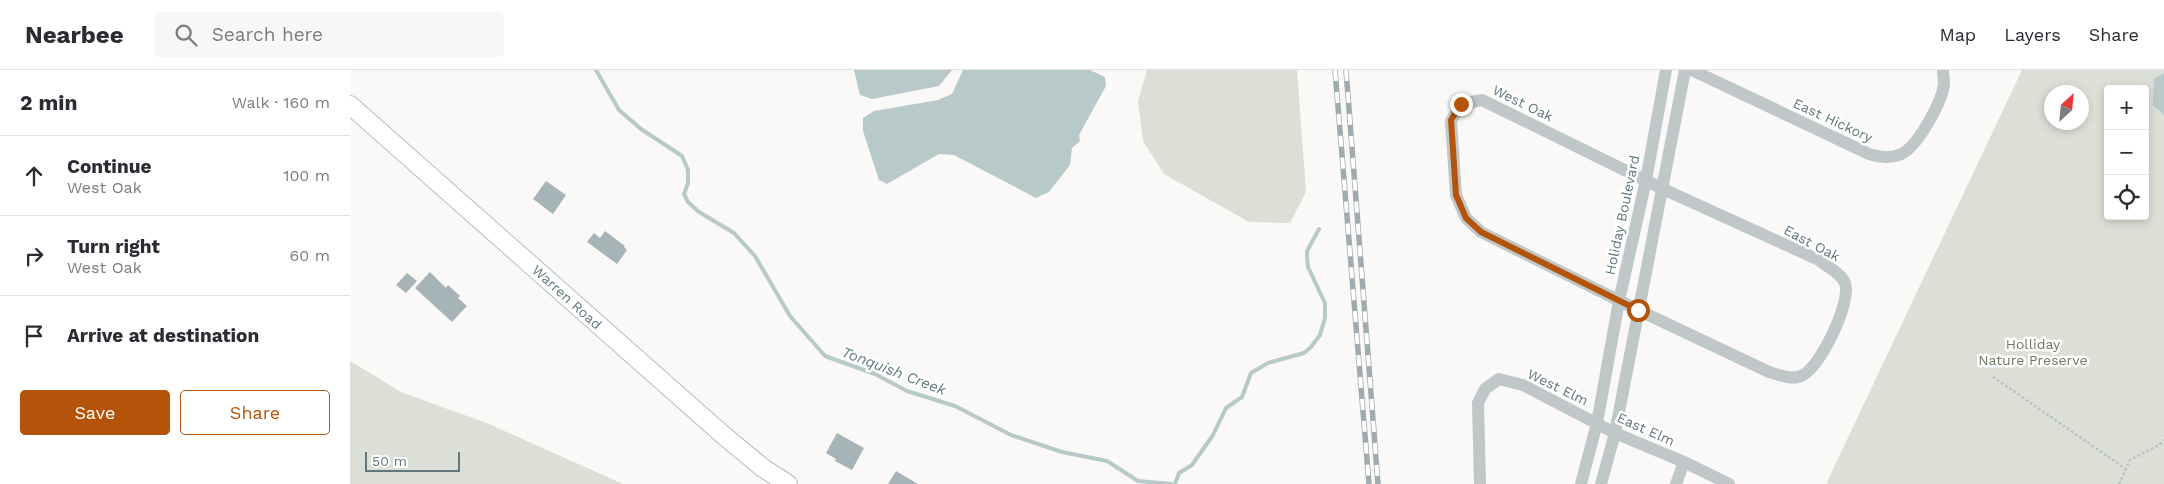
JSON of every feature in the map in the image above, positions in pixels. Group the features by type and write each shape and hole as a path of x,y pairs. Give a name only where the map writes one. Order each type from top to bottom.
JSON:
{"main road":[{"name":"Warren Road","path":"350,105 722,434 763,468 788,484"}],"street":[{"name":"Holiday Boulevard","path":"1581,484 1597,423 1619,301 1646,180 1666,70"},
{"path":"1601,484 1615,433 1663,189 1684,70"},
{"name":"East Hickory","path":"1692,70 1869,154 1881,157 1901,155 1912,147 1922,135 1944,87 1943,70"},
{"name":"West Oak","path":"1619,301 1481,232 1466,218 1456,195 1451,120 1461,104 1482,100 1646,180"},
{"name":"East Oak","path":"1619,301 1769,372 1788,377 1802,376 1812,369 1834,333 1845,305 1847,294 1845,282 1838,274 1819,260 1646,180"},
{"name":"West Elm","path":"1480,484 1478,404 1485,389 1499,379 1523,385 1597,423"},
{"name":"East Elm","path":"1597,423 1615,433 1684,462 1729,484"},
{"name":"East Elm","path":"1676,484 1684,462"}],"path":[{"path":"1993,377 2126,469"},
{"path":"2119,484 2130,460 2158,446 2164,440"}],"green space":[{"path":"1147,70 1297,70 1306,192 1290,223 1249,222 1164,174 1143,141 1138,101"},
{"name":"Holliday Nature Preserve","path":"2022,70 2164,70 2164,484 1826,484"},
{"path":"350,361 401,392 489,424 623,484 350,484"}],"shaded area":[{"path":"854,70 952,70 939,86 872,99 860,95"},
{"path":"963,70 1090,70 1105,77 1106,86 1079,135 1080,141 1072,148 1070,165 1049,192 1036,198 954,155 939,154 887,184 879,180 863,131 863,118 874,111 938,100 952,94"},
{"path":"2164,73 2164,115 2153,105 2154,79"}],"building":[{"path":"546,181 566,195 553,214 533,199"},
{"path":"605,231 625,246 627,250 617,264 587,242 594,233 600,238"},
{"path":"430,272 446,288 448,285 460,296 458,298 467,306 452,322 415,288"},
{"path":"407,273 417,281 406,293 396,285"},
{"path":"837,433 864,448 852,470 835,461 836,459 826,453"},
{"path":"896,471 918,484 888,484"}],"waterway":[{"name":"Tonquish Creek","path":"596,70 619,110 641,129 682,156 688,170 688,183 684,194 688,202 699,212 734,233 755,256 790,316 825,356 875,374 907,391 955,406 1011,435 1062,452 1107,461 1138,481 1171,484"},
{"path":"1175,484 1179,473 1192,465 1213,435 1226,408 1242,397 1251,373 1268,363 1304,353 1320,335 1325,318 1325,303 1308,267 1307,258 1307,251 1319,229"}],"railway":[{"path":"1335,70 1369,484"},
{"path":"1346,70 1378,484"}],"route":[{"path":"1461,104 1451,120 1456,195 1466,218 1481,232 1638,310"}]}
